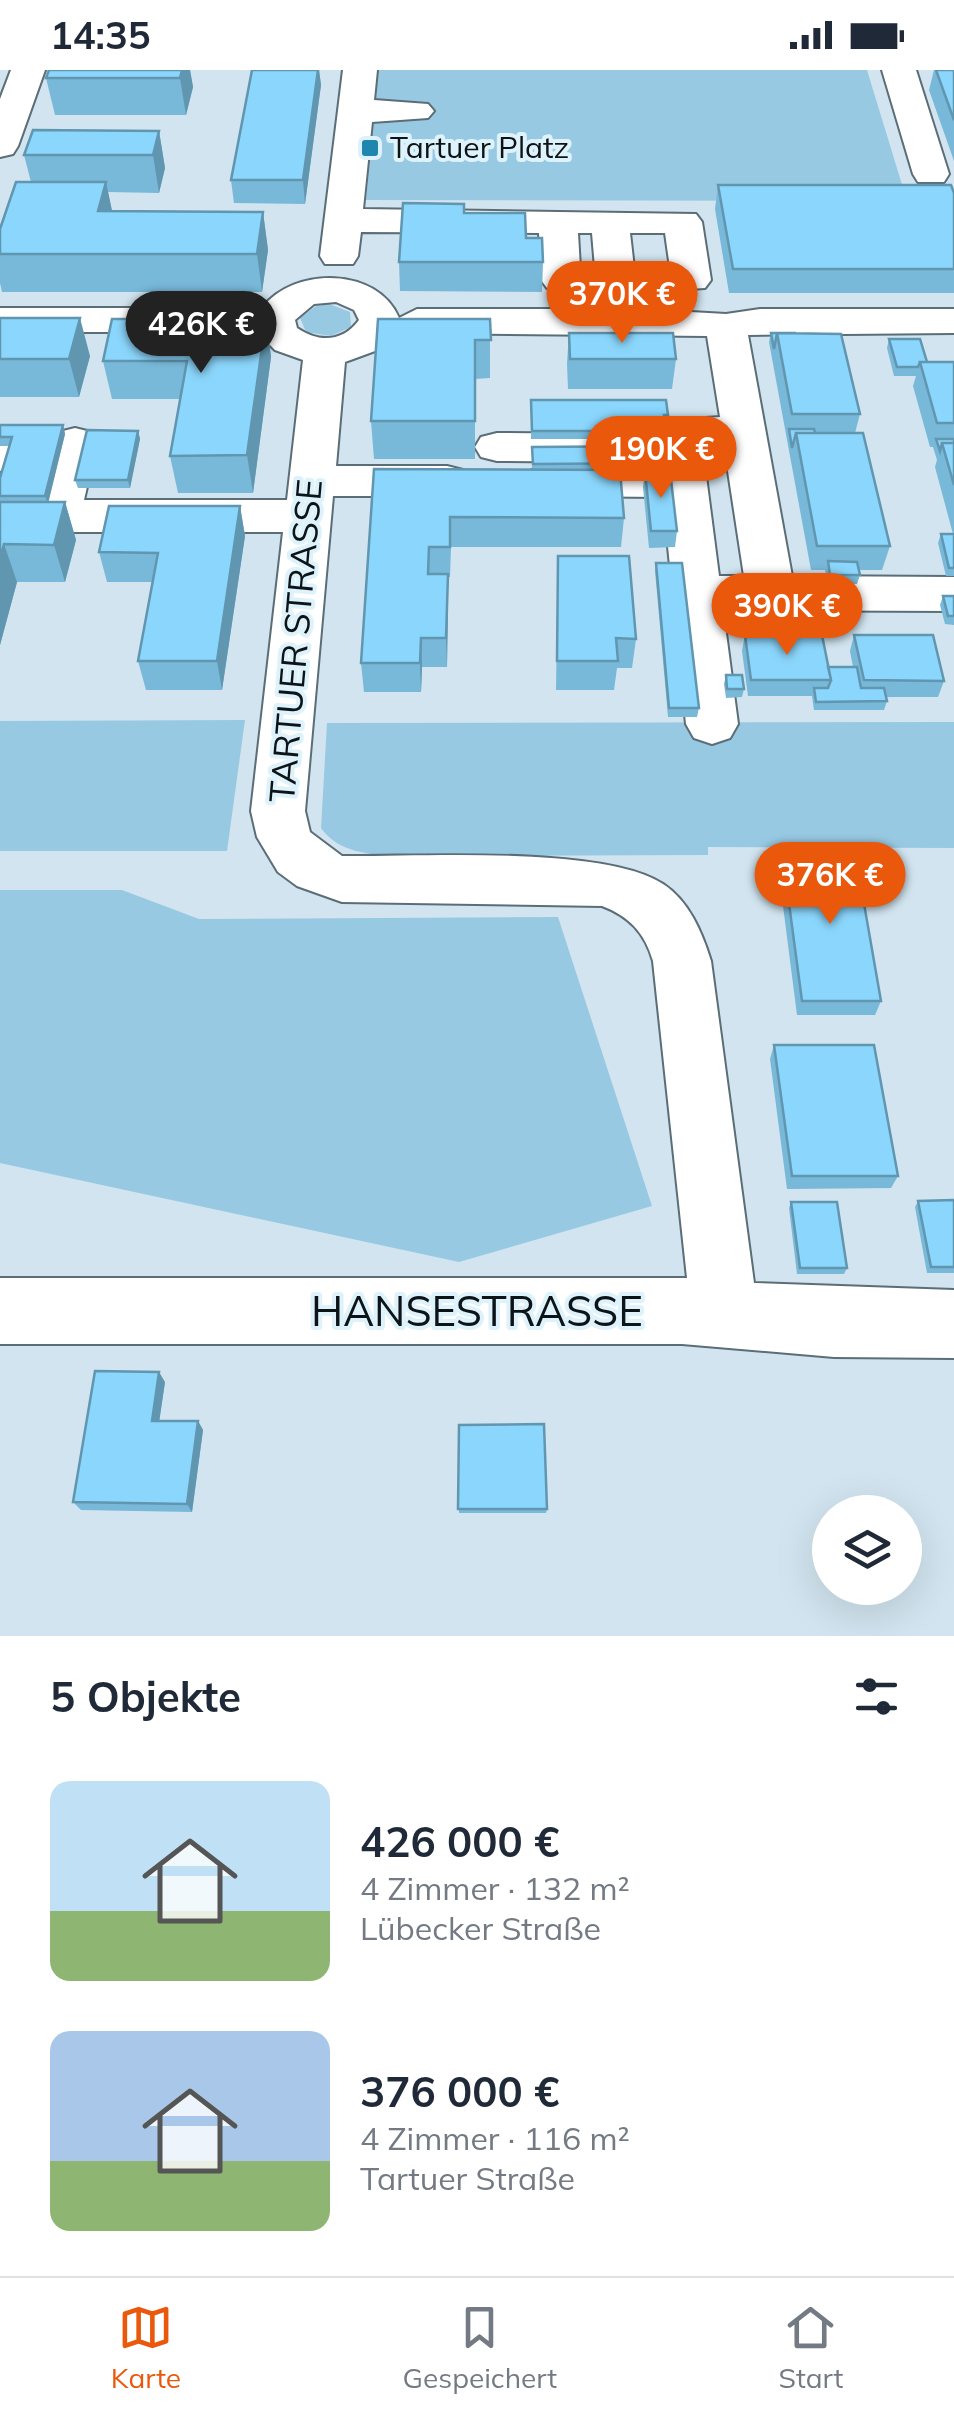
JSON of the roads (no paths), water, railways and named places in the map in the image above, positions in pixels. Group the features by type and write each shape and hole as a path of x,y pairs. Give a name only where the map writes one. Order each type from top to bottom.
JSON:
{"street":[{"path":"0,146 28,70"},
{"path":"324,71 360,70 336,290"},
{"path":"898,70 932,174"},
{"path":"355,111 416,110"},
{"path":"343,220 558,221 610,222 683,222 691,280 561,280 558,221"},
{"path":"610,222 618,321"},
{"path":"336,290 368,300 379,320 364,342 325,352 289,343 278,333 275,320 281,307 295,297 336,290"},
{"path":"0,320 275,320"},
{"path":"379,320 618,321 726,326 760,321 954,321"},
{"path":"726,326 771,593"},
{"name":"TARTUER STRASSE","path":"325,352 278,811 284,838 309,867 342,879 602,884 634,894 664,917 682,961 724,1316"},
{"path":"712,724 678,431 744,432"},
{"path":"57,516 76,442"},
{"path":"497,447 682,465"},
{"path":"0,516 57,516 308,498 682,465"},
{"path":"697,593 954,594"},
{"name":"HANSESTRASSE","path":"0,1311 682,1312 954,1324"}],"place":[{"name":"Tartuer Platz","path":"370,148"}]}
